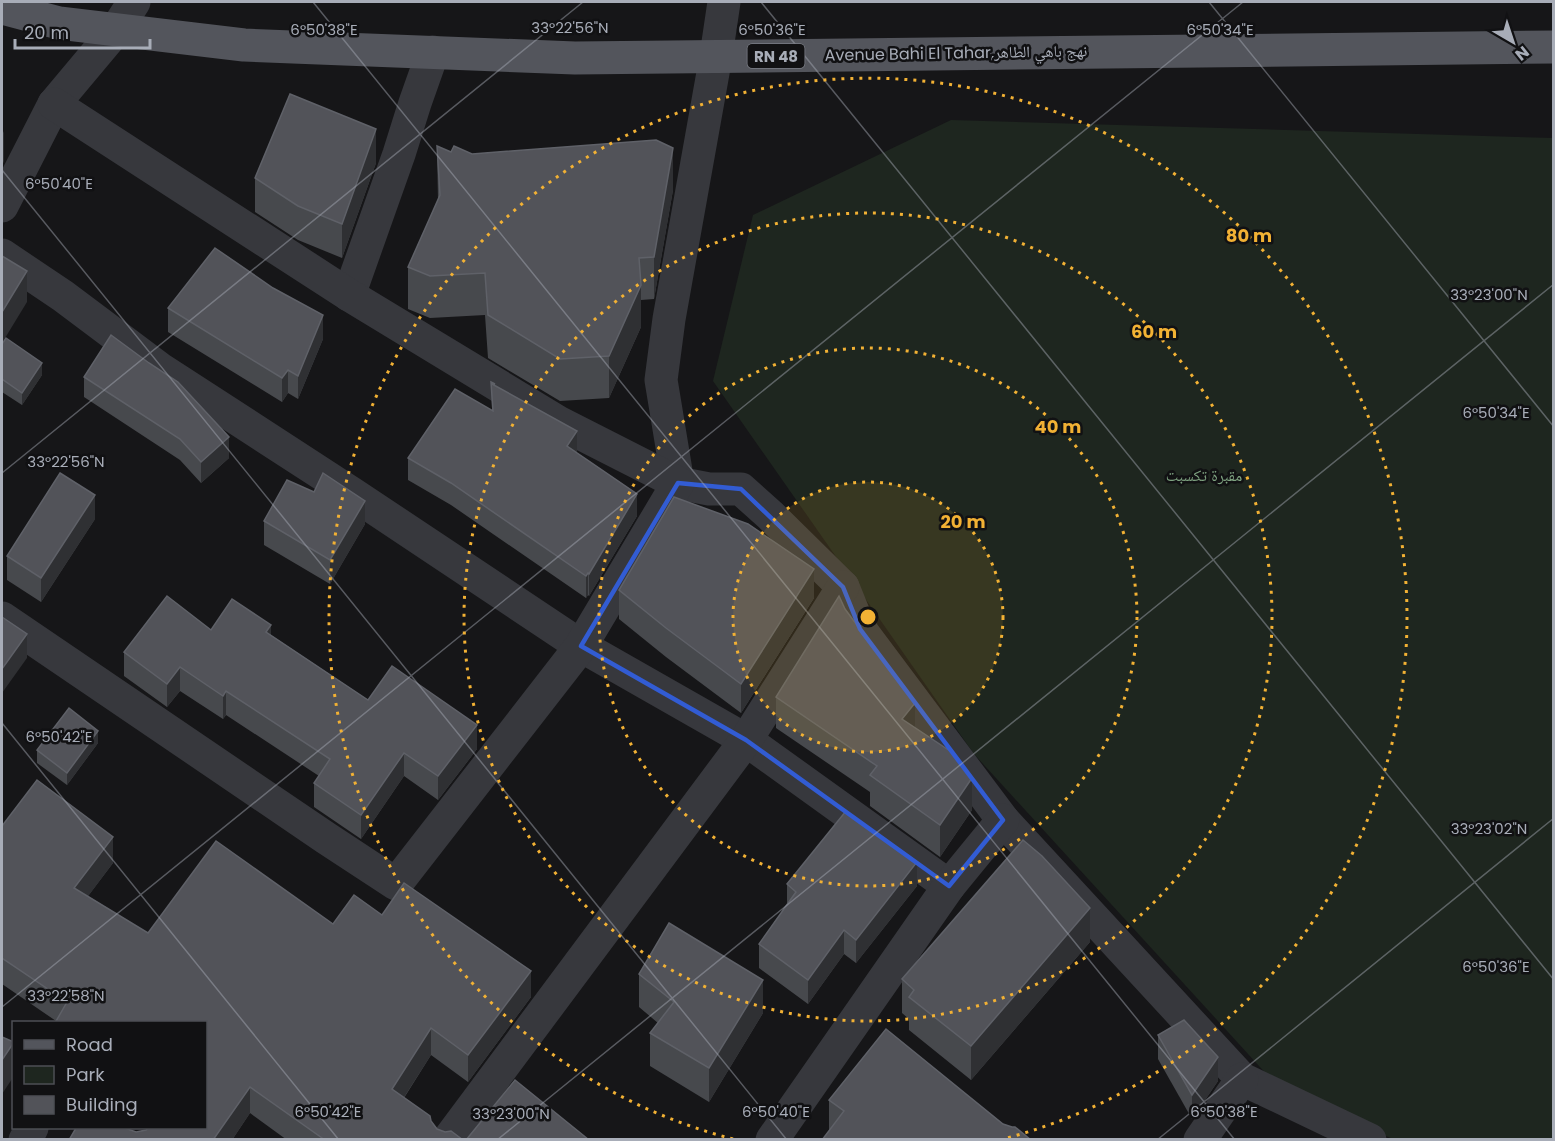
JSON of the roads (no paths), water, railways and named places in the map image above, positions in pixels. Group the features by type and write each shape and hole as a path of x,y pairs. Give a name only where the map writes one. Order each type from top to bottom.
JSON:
{"main road":[{"name":"Avenue Bahi El Tahar,نهج باهي الطاهر","path":"2,8 59,23 244,45 576,58 1554,47"}],"street":[{"path":"2,206 54,104 116,30 134,2"},
{"path":"2,618 396,884 581,646 678,483 661,380 669,320 724,2"},
{"path":"349,295 434,52"},
{"path":"54,104 349,295 560,423 678,483 709,489 741,489 843,587 860,629 1003,820 1242,1079 1370,1140"},
{"path":"2,255 63,296 159,368 581,646 746,740 949,886"},
{"path":"448,1140 746,740 843,587"},
{"path":"772,1140 949,886 1003,820"},
{"path":"859,1014 886,1036"},
{"path":"1200,1140 1242,1079"}],"park label":[{"name":"مقبرة تكسبت","path":"1204,475"}]}
